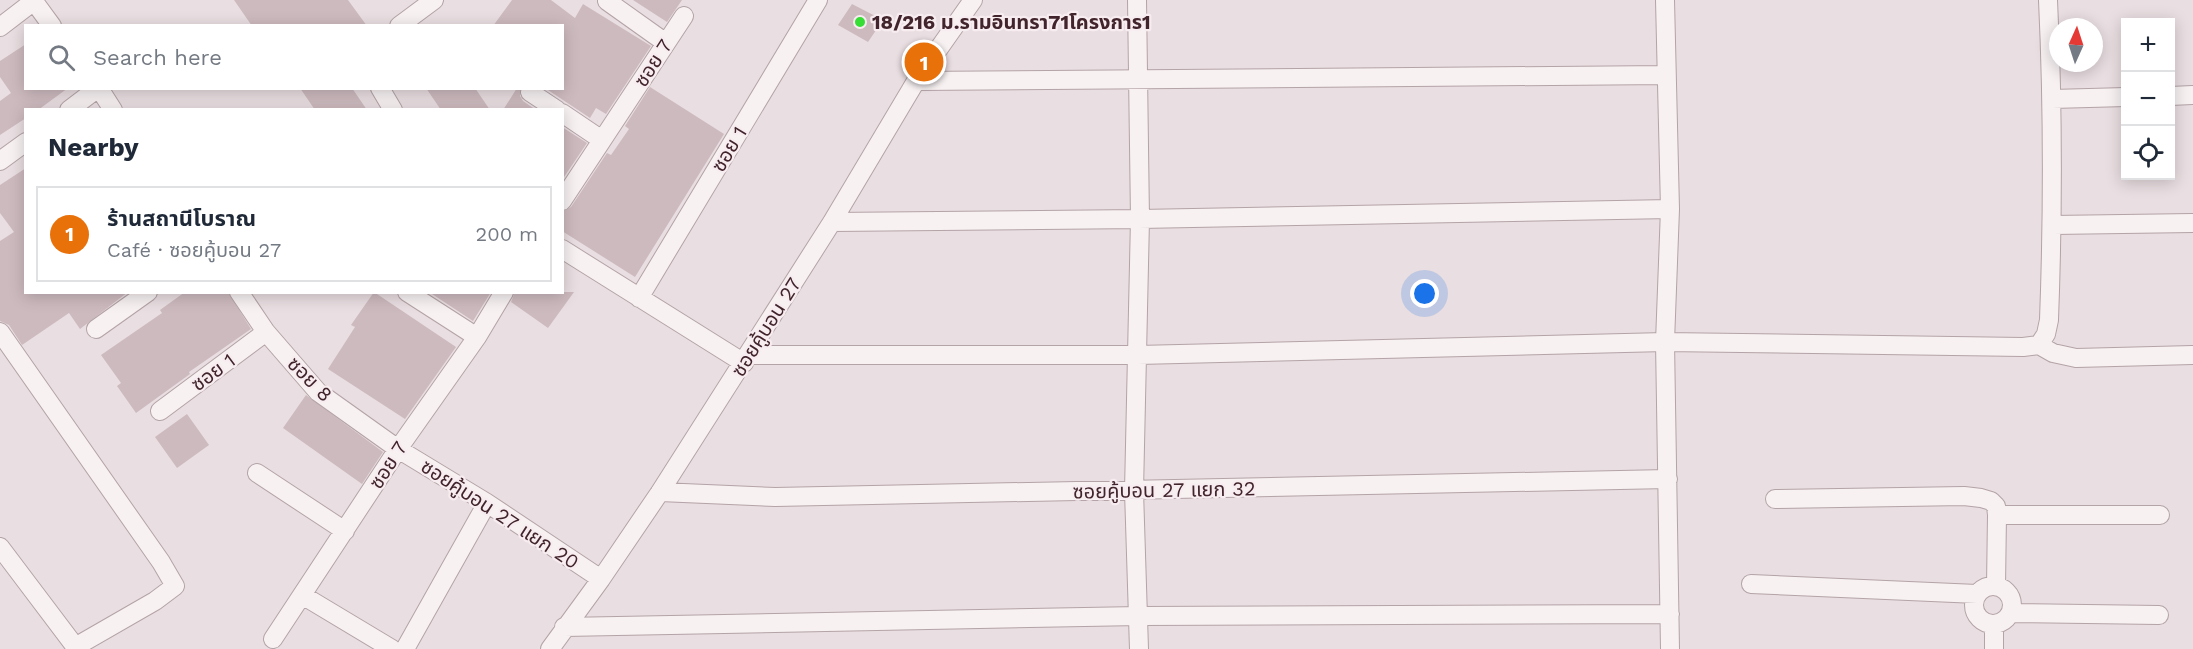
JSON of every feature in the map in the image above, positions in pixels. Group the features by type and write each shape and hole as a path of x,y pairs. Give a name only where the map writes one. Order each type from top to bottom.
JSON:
{"street":[{"path":"402,24 432,0"},
{"name":"ซอย 1","path":"639,298 818,0"},
{"name":"ซอยคู้บอน 27","path":"550,649 660,492 832,222 916,81 973,0"},
{"path":"1137,0 1140,219 1134,491 1139,649"},
{"path":"1665,0 1670,209 1665,342 1670,649"},
{"path":"2039,345 2046,334 2049,320 2053,225 2048,0"},
{"path":"0,27 34,1 51,24"},
{"path":"607,1 666,42"},
{"name":"ซอย 7","path":"564,198 684,16"},
{"path":"916,81 1666,75"},
{"path":"72,108 95,90"},
{"path":"99,90 112,108"},
{"path":"381,90 392,108"},
{"path":"530,92 554,108"},
{"path":"2175,96 2193,95"},
{"path":"2052,99 2121,97"},
{"path":"564,114 603,140"},
{"path":"0,161 24,143"},
{"path":"832,222 1670,209"},
{"path":"2053,225 2193,223"},
{"path":"564,250 639,298 746,359 1138,355 1665,342 2023,347 2039,345 2053,353 2076,358 2193,355"},
{"path":"96,329 145,294"},
{"name":"ซอย 8","path":"240,294 266,332 318,392 398,449"},
{"path":"410,294 477,337"},
{"name":"ซอย 7","path":"273,639 398,449 477,337 503,294"},
{"path":"0,332 161,562 175,586 155,601 76,648 0,547"},
{"name":"ซอย 1","path":"160,411 266,332"},
{"name":"ซอยคู้บอน 27 แยก 20","path":"398,449 487,503 601,579"},
{"path":"257,473 345,531"},
{"name":"ซอยคู้บอน 27 แยก 32","path":"660,492 775,497 1668,479"},
{"path":"1775,499 1964,496 1991,501 1996,506 1997,515 1996,586"},
{"path":"405,649 487,503"},
{"path":"1997,515 2160,515"},
{"path":"1751,584 1977,594"},
{"path":"1996,586 2008,592 2012,599 2011,613 2007,619 1994,625 1986,623 1973,608 1977,594 1982,589 1996,586"},
{"path":"302,595 393,649"},
{"path":"2011,613 2159,615"},
{"path":"564,627 1139,616 1670,614"},
{"path":"1994,625 1994,649"}],"building":[{"path":"234,0 348,0 366,24 251,24"},
{"path":"512,0 551,0 575,18 583,4 651,46 606,114 596,108 590,118 548,90 564,90 564,24 494,24"},
{"path":"633,0 682,0 667,22"},
{"name":"18/216 ม.รามอินทรา71โครงการ1","path":"852,4 883,20 868,42 838,25"},
{"path":"24,45 24,90 65,90 41,108 24,108 24,119 0,135 0,101 11,93 0,77 0,61"},
{"path":"650,87 724,134 635,277 564,232 564,211 571,207 607,153 611,155 629,129 625,126"},
{"path":"301,90 353,90 366,108 314,108"},
{"path":"427,90 476,90 489,108 440,108"},
{"path":"516,90 520,90 523,101 533,108 504,108"},
{"path":"564,128 587,143 564,177"},
{"path":"24,169 24,294 125,294 80,329 69,313 22,345 9,325 0,321 0,241 14,232 0,213 0,185"},
{"path":"574,292 548,328 511,302 514,294"},
{"path":"182,294 229,294 251,329 189,372 190,374 136,413 117,386 121,383 101,355 162,313 160,310"},
{"path":"373,294 377,294 456,347 405,419 328,369 355,327 351,325"},
{"path":"432,294 490,294 473,321"},
{"path":"306,395 383,452 362,484 283,428"},
{"path":"187,414 209,445 177,468 155,437"}],"place":[{"name":"18/216 ม.รามอินทรา71โครงการ1","path":"860,22"},
{"name":"ร้านสถานีโบราณ","path":"924,62"}]}
